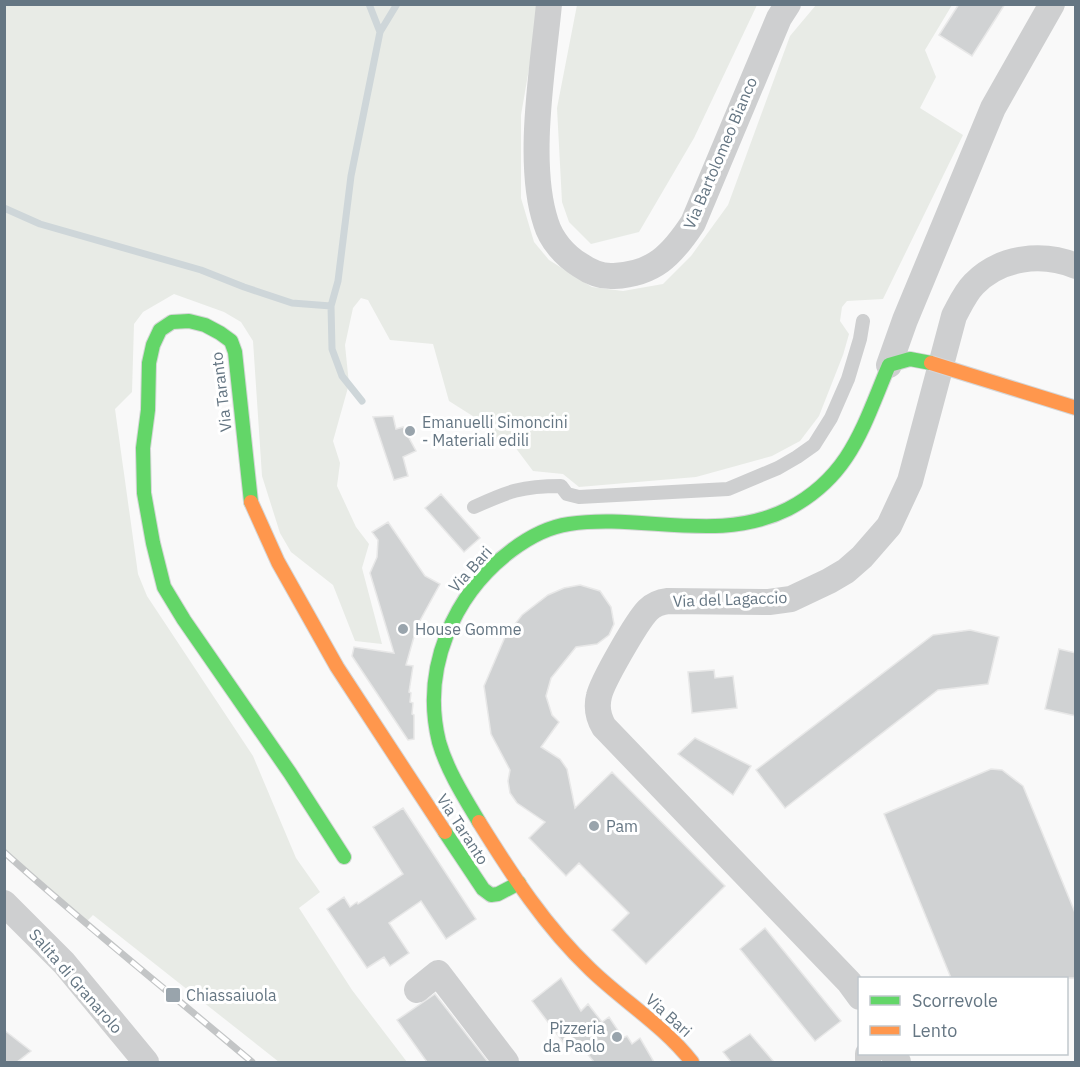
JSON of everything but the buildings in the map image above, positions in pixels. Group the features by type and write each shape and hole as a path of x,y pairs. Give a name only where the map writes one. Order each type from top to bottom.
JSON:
{"street":[{"name":"Via Bartolomeo Bianco","path":"549,4 537,121 540,201 546,225 571,260 590,272 609,277 630,275 647,270 665,258 680,243 693,223 779,18 788,4"},
{"path":"889,365 905,320 993,108 1052,4"},
{"name":"Via del Lagaccio","path":"858,994 849,982 604,727 598,718 599,694 641,619 654,605 668,601 769,602 791,599 846,571 889,526 910,480 954,316 973,285 998,267 1029,258 1050,258 1075,266"},
{"name":"Via Taranto","path":"344,857 290,773 184,620 164,586 144,493 143,448 148,410 149,363 153,345 160,330 172,322 189,321 205,325 231,341 235,352 252,507 278,562 337,668 483,889 491,895 498,894 519,883"},
{"path":"889,365 904,358 920,360 1076,408"},
{"name":"Via Bari","path":"692,1062 655,1023 591,970 553,928 519,883 466,797 448,764 439,741 434,705 437,668 445,634 464,598 505,554 548,530 567,524 588,522 642,522 697,528 720,527 761,520 789,508 821,487 845,464 864,429 889,365"},
{"name":"Salita di Granarolo","path":"4,903 64,963 146,1062"},
{"path":"417,990 438,973 506,1062"}],"lane":[{"path":"474,507 507,492 537,486 561,486 567,494 579,497 728,489 778,468 814,445 831,418 848,380 860,339 862,321"}],"shaded area":[{"path":"5,5 540,5 521,115 521,198 534,242 549,260 592,287 623,291 663,284 691,256 728,205 790,36 816,5 952,5 925,50 936,77 920,108 963,135 883,299 847,301 842,307 840,321 849,334 819,416 800,441 772,456 696,477 579,487 563,474 533,471 515,447 490,439 479,420 449,401 433,344 390,340 368,300 361,298 353,308 345,345 349,384 333,441 340,463 337,486 356,527 369,544 362,568 382,644 355,641 333,585 291,552 280,533 262,476 253,341 241,322 224,312 174,294 143,312 134,324 132,392 115,409 138,574 147,596 253,756 296,858 320,892 299,908 352,990 407,1062 279,1062 93,915 84,924 5,856"},
{"path":"577,5 757,5 694,138 639,232 591,244 569,222 562,202 557,108"}],"waterway":[{"path":"369,4 380,32"},
{"path":"362,401 342,376 332,349 331,306 338,281 351,176 380,32 397,4"},
{"path":"4,208 40,224 201,270 292,303 331,306"}],"railway":[{"path":"4,852 252,1062"}],"traffic: fast":[{"path":"251,502 235,352 231,341 205,325 189,321 172,322 160,330 153,345 149,363 148,410 143,448 144,493 164,587 344,857"},
{"path":"479,822 456,783 442,752 435,715 435,687 439,661 458,611 473,588 491,568 525,541 561,525 596,522 680,526 735,525 788,509 809,496 841,465 862,429 889,365 910,359 931,363"},
{"path":"445,832 483,889 491,895 498,894 519,883"}],"traffic: slow":[{"path":"931,363 1076,408"},
{"path":"251,502 278,562 337,667 445,832"},
{"path":"479,822 517,880 558,935 590,969 656,1025 692,1062"}],"place":[{"name":"Emanuelli Simoncini - Materiali edili","path":"410,431"},
{"name":"House Gomme","path":"403,629"},
{"name":"Pam","path":"594,826"},
{"name":"Chiassaiuola","path":"173,995"},
{"name":"Pizzeria da Paolo","path":"617,1037"}]}
